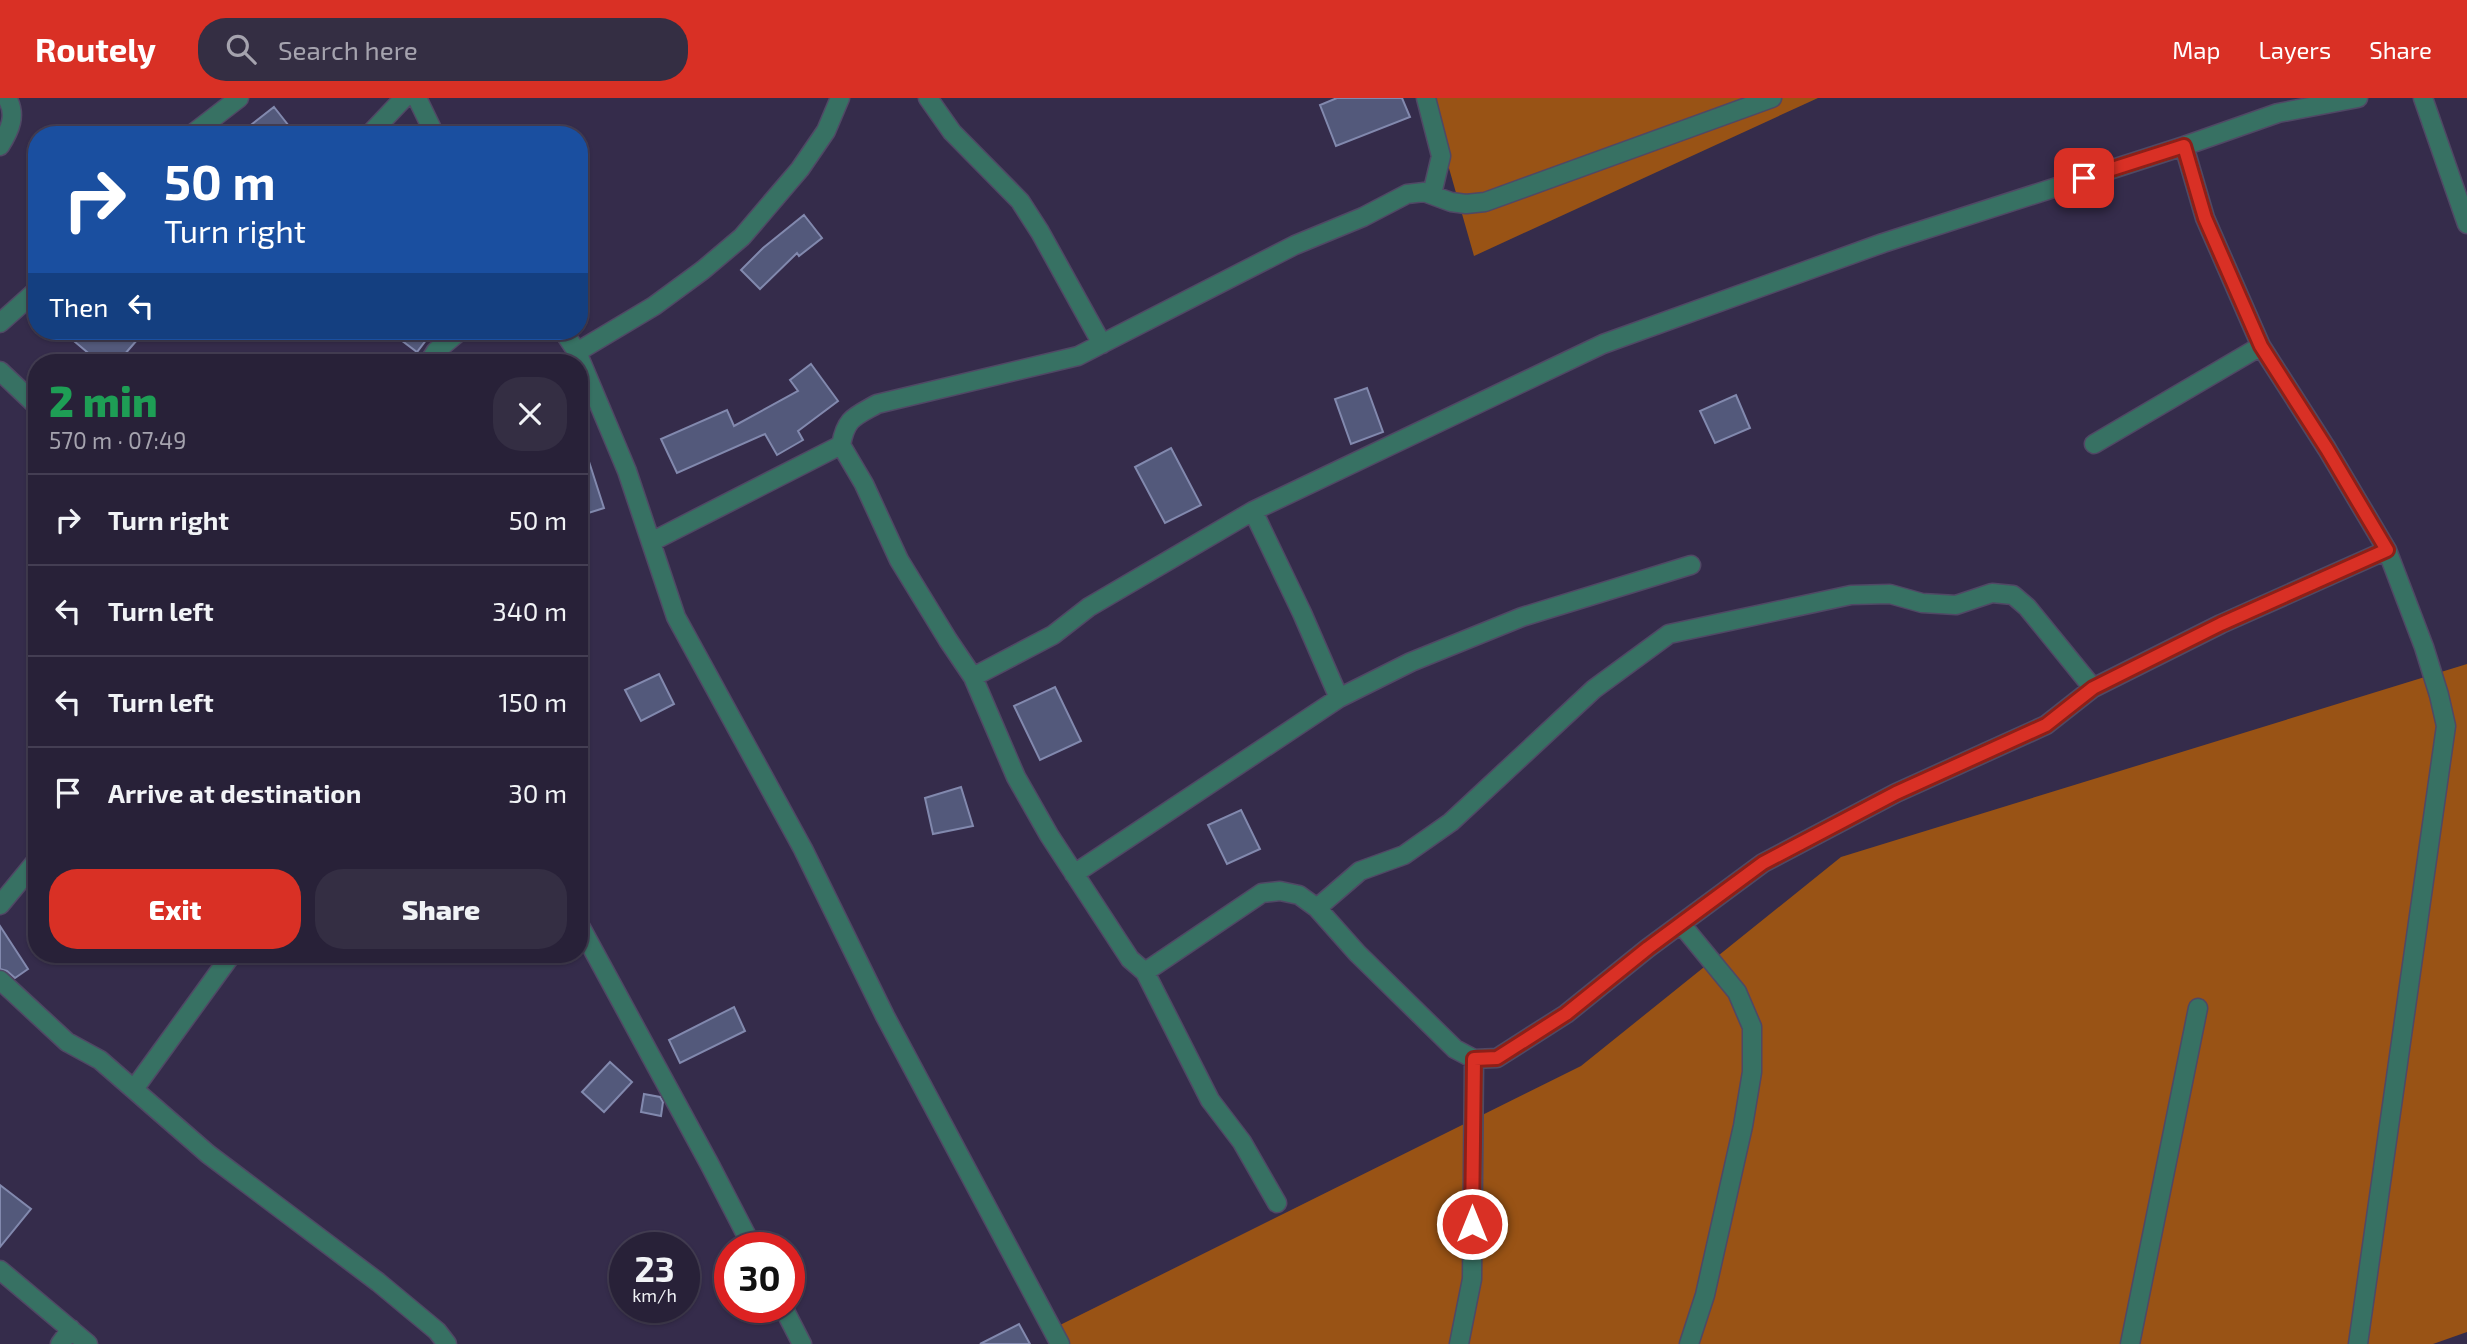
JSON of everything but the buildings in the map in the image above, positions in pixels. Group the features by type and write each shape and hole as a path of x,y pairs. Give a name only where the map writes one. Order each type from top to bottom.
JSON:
{"street":[{"path":"0,146 10,129 12,116 7,98"},
{"path":"203,126 239,98"},
{"path":"378,126 404,98"},
{"path":"417,98 431,126"},
{"path":"569,340 577,352 653,306 703,270 742,237 813,150 826,131 840,98"},
{"path":"928,98 952,132 1020,201 1102,344"},
{"path":"1426,98 1441,156 1432,194"},
{"path":"1278,1203 1242,1142 1210,1100 1144,972 1130,959 1074,874 1016,777 973,677 899,560 864,484 841,445 844,430 851,419 877,404 1078,356 1295,245 1363,217 1407,194 1432,194 1459,203 1485,202 1772,98"},
{"path":"973,677 1053,635 1088,607 1252,511 1603,344 1883,243 2278,113 2358,98"},
{"path":"2423,98 2467,224"},
{"path":"2184,146 2205,218 2261,346 2387,550 2424,647 2446,726 2358,1344"},
{"path":"0,323 28,298"},
{"path":"434,354 449,340"},
{"path":"2094,444 2261,346"},
{"path":"0,371 28,397"},
{"path":"588,378 627,471 676,617 803,849 885,1016 1060,1344"},
{"path":"651,542 841,445"},
{"path":"1252,511 1302,613 1339,698"},
{"path":"1144,972 1262,894 1280,891 1299,895 1317,908 1357,953 1455,1049 1474,1059 1497,1058 1566,1014 1763,863 1896,793 2046,725 2093,688 2221,624 2387,550"},
{"path":"1074,874 1339,698 1411,662 1522,617 1692,565"},
{"path":"1317,908 1360,871 1404,855 1451,822 1594,688 1669,634 1851,594 1890,594 1922,603 1955,605 1992,593 2013,596 2027,607 2093,688"},
{"path":"0,905 28,871"},
{"path":"1681,924 1737,992 1752,1027 1752,1072 1743,1126 1705,1295 1689,1344"},
{"path":"588,941 744,1232"},
{"path":"134,1089 225,963"},
{"path":"0,980 67,1042 100,1060 208,1154 377,1282 437,1331 447,1344"},
{"path":"2130,1344 2198,1009"},
{"path":"1459,1344 1472,1279 1474,1059"},
{"path":"0,1270 88,1344"},
{"path":"791,1323 802,1344"},
{"path":"61,1344 71,1329"}],"shaded area":[{"path":"1429,98 1818,98 1474,256"},
{"path":"2467,664 2467,1332 2433,1344 1068,1344 1058,1326 1581,1066 1841,857"}],"route":[{"path":"1472,1224 1474,1059 1497,1058 1566,1014 1648,948 1763,863 1896,793 2046,725 2093,688 2221,624 2387,550 2261,346 2205,218 2184,146 2084,178"}]}
